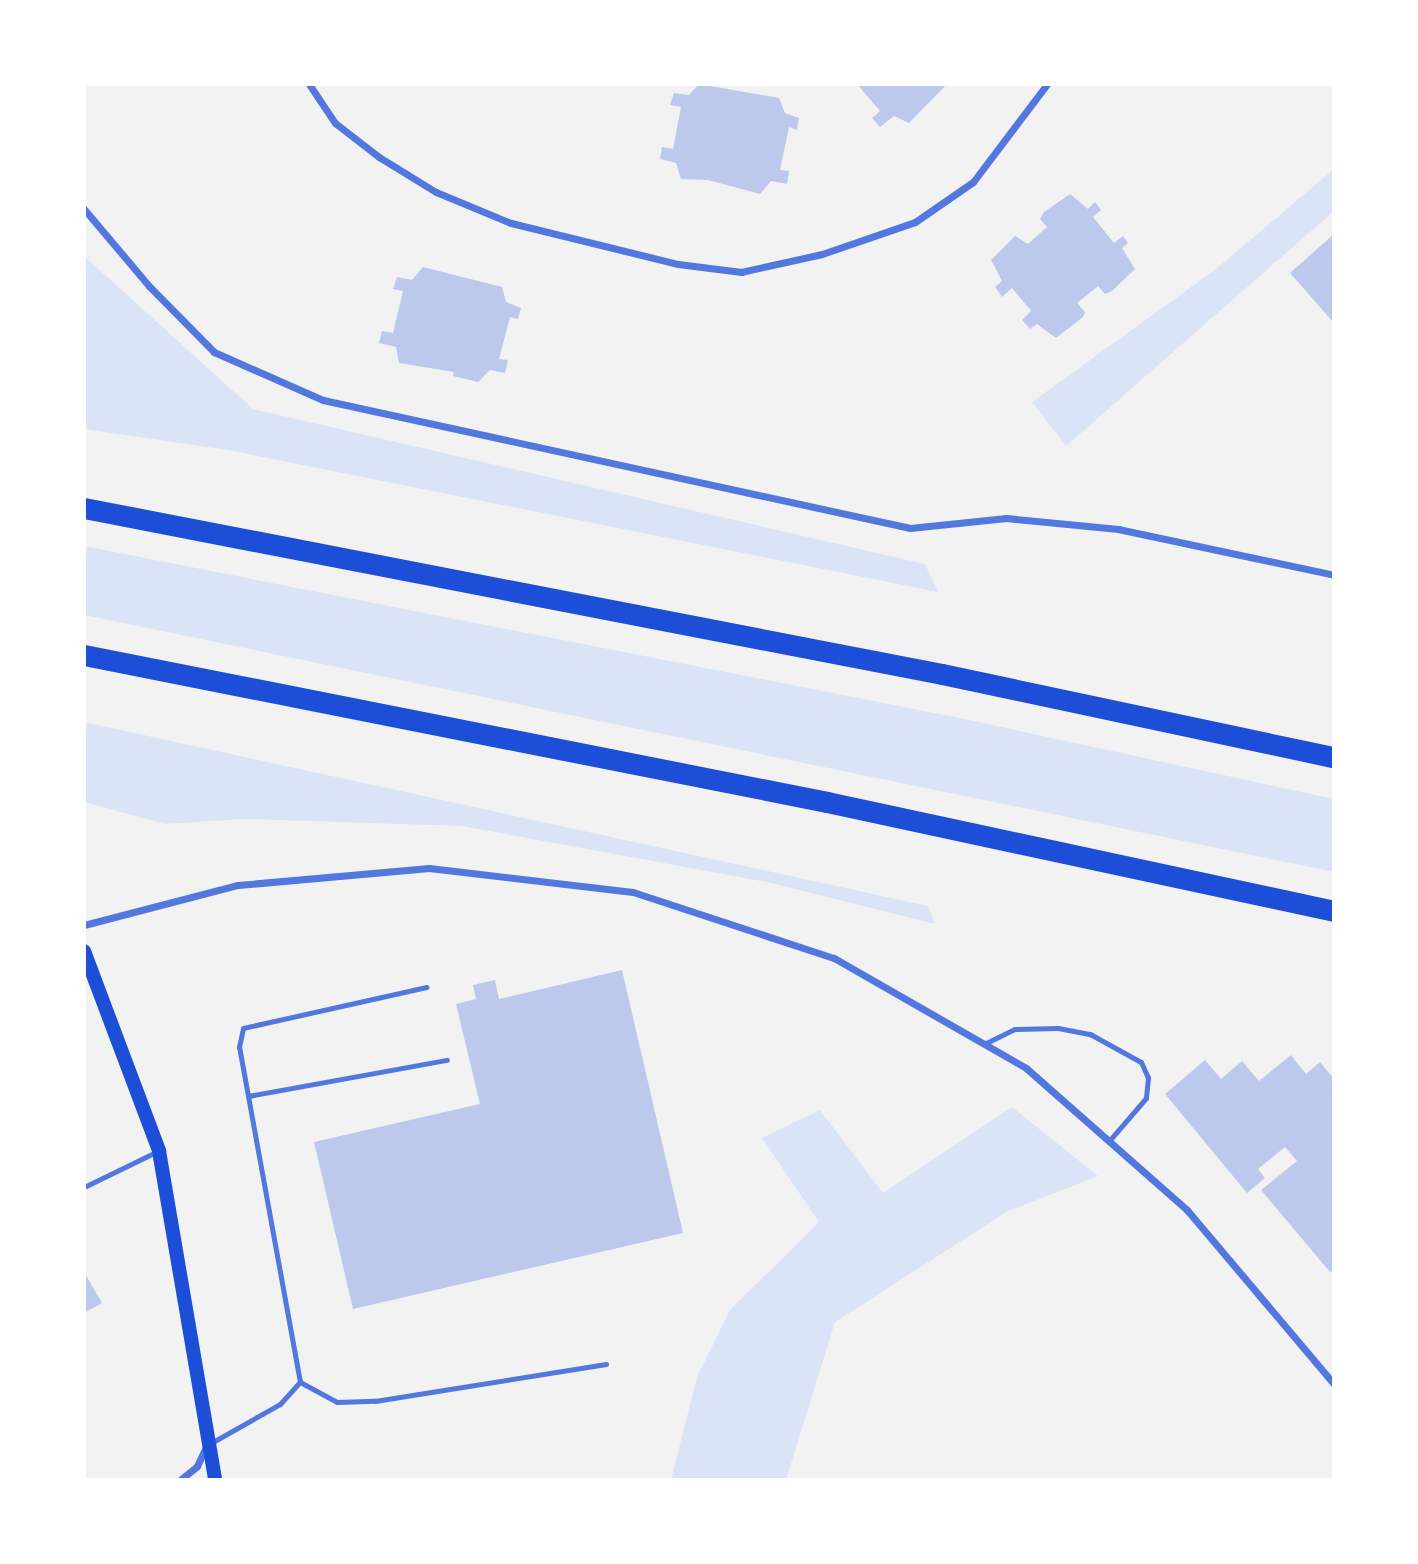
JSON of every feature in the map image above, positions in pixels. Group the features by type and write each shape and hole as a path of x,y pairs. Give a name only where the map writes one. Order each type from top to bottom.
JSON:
{"highway":[{"path":"84,508 942,674 1334,757"},
{"path":"84,655 814,799 1334,911"}],"main road":[{"path":"84,951 159,1151 215,1480"}],"street":[{"path":"309,84 335,123 379,157 436,192 510,223 678,264 741,272 822,254 915,222 973,182 1047,84"},
{"path":"84,209 149,286 214,352 323,400 910,528 1006,517 1118,528 1334,575"},
{"path":"84,925 238,885 429,868 633,892 834,958 1026,1068 1187,1210 1334,1384"},
{"path":"180,1480 197,1466 208,1444"}],"lane":[{"path":"300,1382 239,1046 243,1028 426,987"},
{"path":"984,1044 1016,1029 1058,1028 1090,1034 1141,1062 1148,1078 1146,1098 1109,1141"},
{"path":"248,1096 447,1060"},
{"path":"84,1187 159,1151"},
{"path":"300,1382 337,1402 375,1401 606,1364"},
{"path":"208,1444 280,1404 300,1382"}],"shaded area":[{"path":"1334,169 1334,211 1066,446 1032,402 1216,269"},
{"path":"84,256 253,409 925,564 938,592 228,450 84,429"},
{"path":"84,546 960,718 1334,799 1334,872 84,615"},
{"path":"84,722 928,906 935,924 767,882 462,826 245,819 165,824 84,802"},
{"path":"1012,1107 1098,1176 1008,1211 835,1322 786,1480 671,1480 697,1377 730,1310 819,1222 762,1138 820,1110 883,1193"}],"building":[{"path":"699,84 779,98 785,113 799,118 797,130 789,127 780,170 789,171 787,184 771,181 760,194 708,180 681,179 676,163 660,159 662,147 673,149 681,107 670,105 674,93 689,95"},
{"path":"857,84 947,84 909,123 894,116 880,127 872,118 880,111"},
{"path":"1070,194 1088,209 1095,202 1101,210 1093,217 1114,243 1123,236 1128,243 1122,248 1135,269 1112,291 1105,294 1098,286 1077,303 1085,312 1083,317 1056,338 1037,324 1030,329 1022,320 1031,311 1012,288 1002,297 995,287 1002,281 991,260 1015,236 1028,244 1047,227 1040,219 1044,212"},
{"path":"1334,234 1334,323 1290,273"},
{"path":"423,267 502,287 506,302 521,308 518,319 510,317 499,359 508,360 505,373 490,370 478,382 453,376 454,372 399,363 396,347 379,343 382,331 393,333 403,291 393,289 397,277 412,280"},
{"path":"622,970 683,1233 353,1309 314,1142 480,1104 456,1004 476,999 473,985 495,980 499,999"},
{"path":"1291,1055 1306,1074 1320,1062 1334,1079 1334,1269 1330,1272 1261,1190 1297,1161 1285,1147 1258,1169 1265,1178 1247,1193 1165,1094 1205,1060 1221,1079 1242,1061 1259,1081"},
{"path":"84,1272 102,1303 84,1313"}]}
